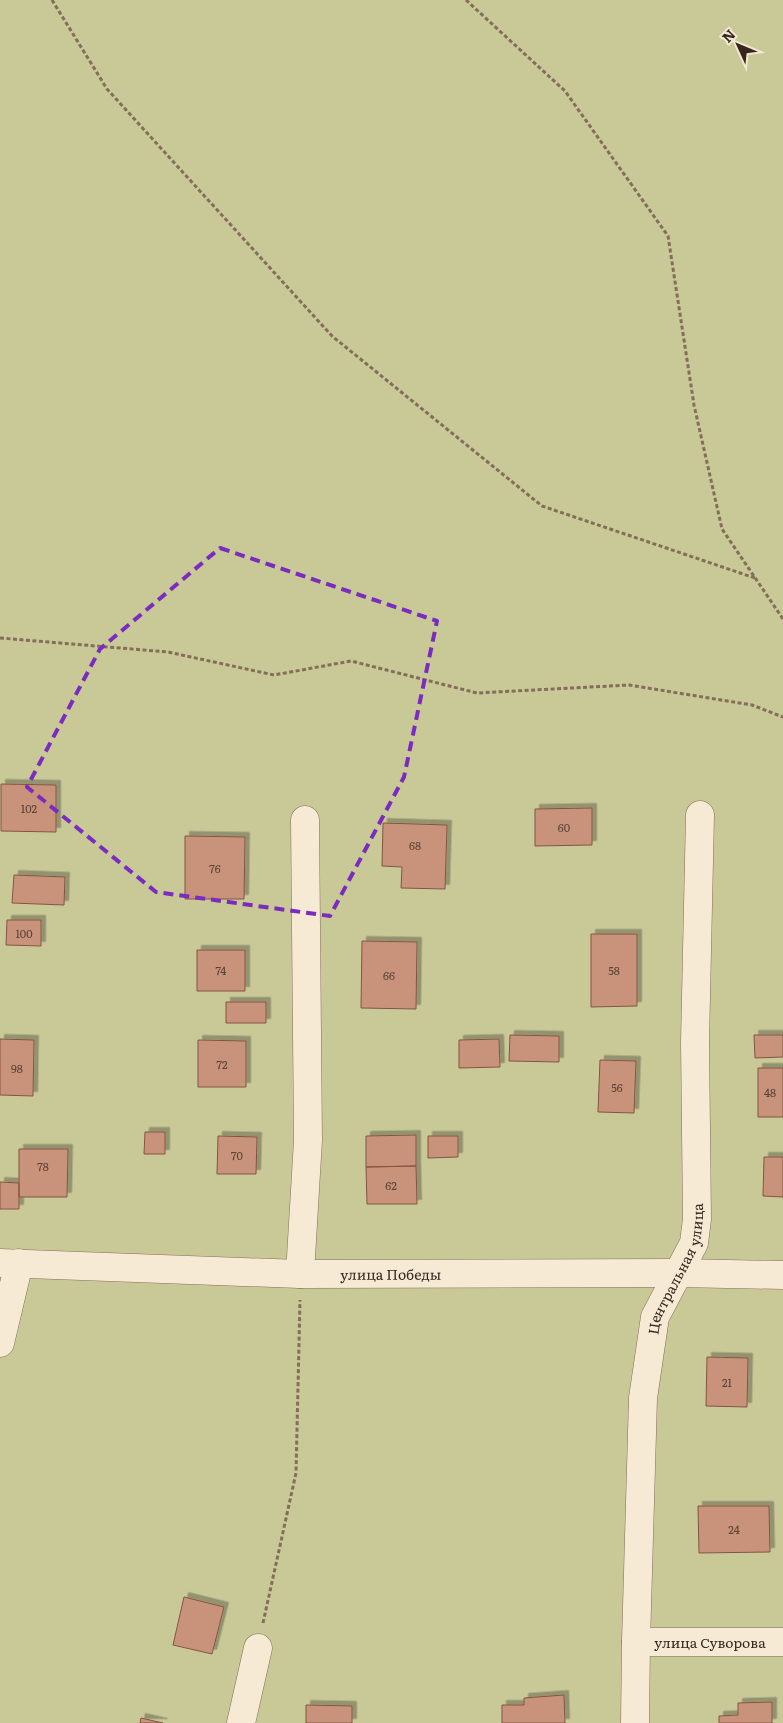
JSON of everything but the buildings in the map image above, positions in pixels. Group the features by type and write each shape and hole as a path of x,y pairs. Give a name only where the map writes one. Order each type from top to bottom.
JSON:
{"street":[{"name":"Центральная улица","path":"635,1723 643,1398 655,1317 694,1243 697,1219 695,1042 700,815"},
{"path":"300,1274 308,1140 305,820"},
{"name":"улица Победы","path":"10,1263 300,1274 678,1273 783,1275"},
{"path":"0,1343 10,1263"},
{"name":"улица Суворова","path":"636,1642 783,1642"},
{"path":"241,1723 258,1648"}],"path":[{"path":"52,0 107,88 332,336 542,506 755,578"},
{"path":"466,0 564,91 668,236 694,405 722,529 783,619"},
{"path":"0,638 168,652 274,675 351,661 477,694 629,685 752,705 783,717"},
{"path":"258,1648 296,1473 300,1274"}],"highlighted area":[{"path":"220,548 437,621 404,777 330,916 156,892 27,787 100,649"}],"green space":[{"path":"0,0 783,0 783,1723 0,1723"}]}
